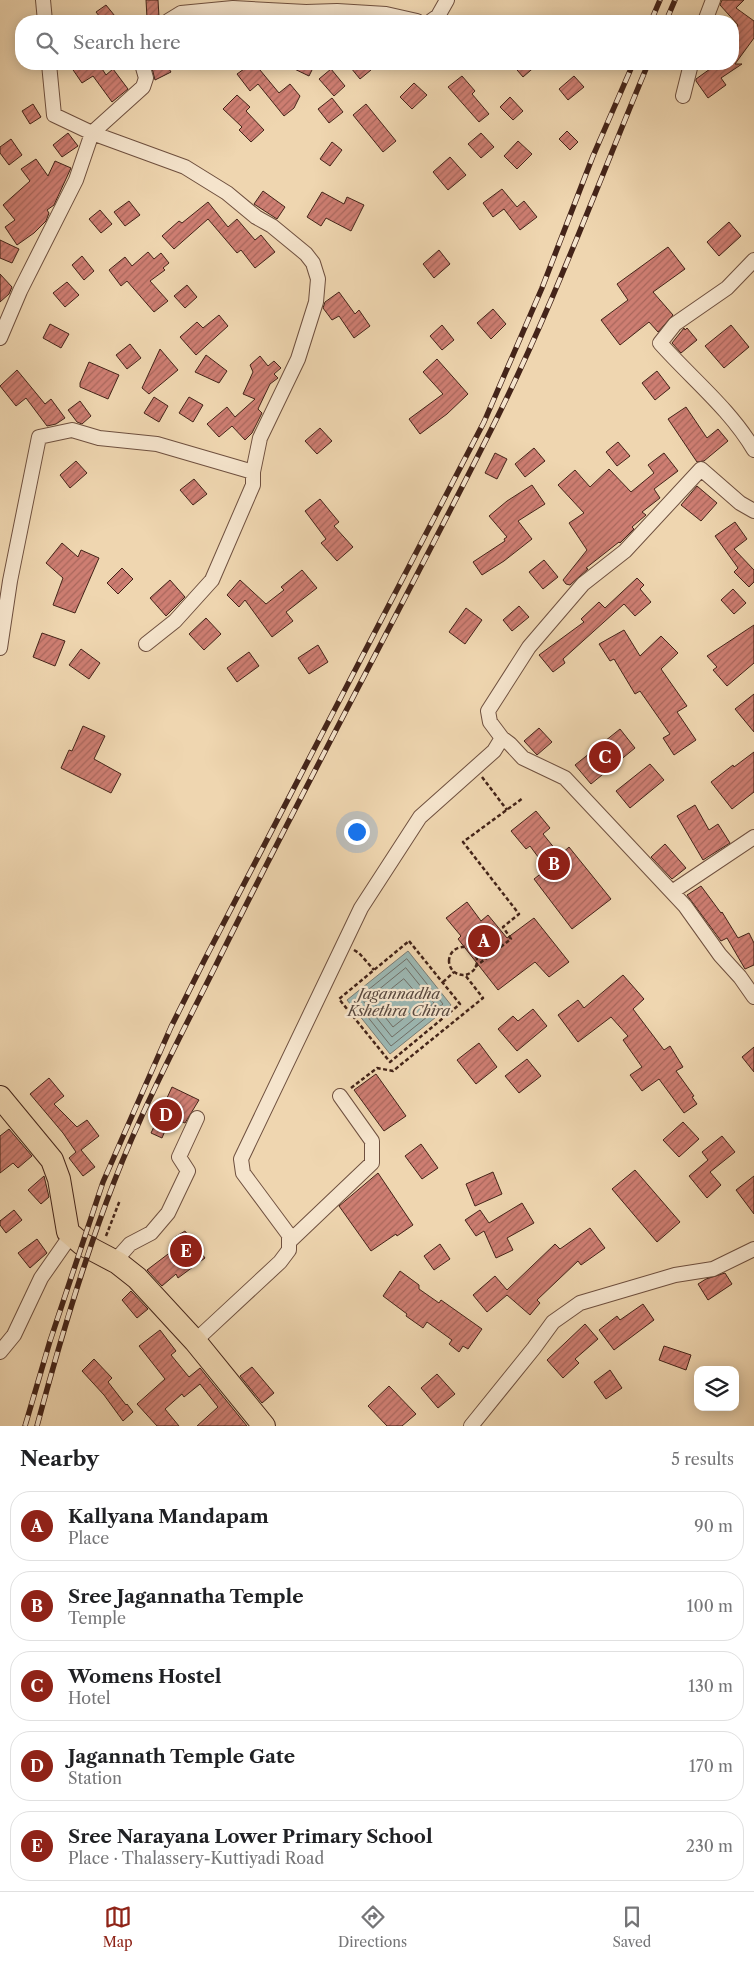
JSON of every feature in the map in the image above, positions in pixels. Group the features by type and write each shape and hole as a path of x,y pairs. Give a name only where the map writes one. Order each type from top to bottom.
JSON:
{"main road":[{"path":"0,1097 52,1160 59,1179 68,1232 82,1244 107,1257 137,1278 195,1341 264,1426"}],"street":[{"path":"43,0 44,15"},
{"path":"439,15 447,0"},
{"path":"707,15 713,0"},
{"path":"178,15 181,13 233,8 306,12 347,11 390,15"},
{"path":"50,70 54,115 92,133 185,167 227,193 256,218 272,226 306,254 313,263 318,279 316,302 298,359 260,438 252,485 212,580 174,620 146,644"},
{"path":"0,338 20,291 76,180 92,133 143,87 146,78 144,70"},
{"path":"683,96 690,70"},
{"path":"754,260 727,288 675,324 660,342 716,400 754,448"},
{"path":"0,648 10,581 39,437 72,430 99,438 157,444 253,472"},
{"path":"754,511 740,503 701,469 625,551 583,584 529,647 488,711 490,722 502,738 524,758 565,778 672,892 754,997"},
{"path":"195,1341 280,1262 289,1250 289,1235 243,1173 242,1158 361,908 420,817 494,751 502,738"},
{"path":"672,892 754,838"},
{"path":"289,1242 372,1163 372,1141 340,1096"},
{"path":"107,1257 150,1232 168,1213 188,1171 179,1157 197,1118"},
{"path":"0,1352 14,1335 41,1278 71,1235"},
{"path":"471,1426 553,1322 580,1303 675,1275 713,1269 754,1249"}],"path":[{"path":"476,768 507,810"},
{"path":"465,975 473,971 475,967 511,939 503,927 520,914 463,842 523,798"},
{"path":"409,941 443,982 460,1004 390,1062 339,999 409,941"},
{"path":"343,945 359,953 374,970"},
{"path":"340,1096 376,1068 393,1071 483,998 465,975 454,972 450,966 449,957 451,953 459,948 468,949 475,954 475,967"},
{"path":"443,982 454,972"},
{"path":"428,1031 434,1038"},
{"path":"107,1257 120,1200"}],"water":[{"name":"Jagannadha Kshethra Chira","path":"408,951 451,1005 390,1054 347,1000"}],"building":[{"path":"146,0 158,0 159,15 147,15"},
{"path":"722,0 744,0 736,8 754,21 754,38 739,59 739,15 729,15 720,5"},
{"path":"106,5 114,15 98,15 96,12"},
{"path":"73,70 103,70 106,75 114,70 128,89 112,102 93,76 82,83"},
{"path":"152,70 170,70 171,72 155,80"},
{"path":"243,70 260,70 279,93 290,84 300,96 294,108 284,116 258,84 250,91 237,74"},
{"path":"296,70 312,70 309,76"},
{"path":"332,70 345,86 334,96 319,79"},
{"path":"353,70 371,70 360,79"},
{"path":"517,70 531,70 523,77"},
{"path":"709,70 733,70 721,78 726,85 708,98 696,79"},
{"path":"462,76 475,91 472,94 489,114 479,122 448,87"},
{"path":"574,76 584,87 568,100 559,89"},
{"path":"414,83 427,95 412,109 400,97"},
{"path":"237,95 250,107 246,111 264,130 251,142 239,130 242,127 223,109"},
{"path":"510,97 523,111 513,120 500,107"},
{"path":"332,98 343,112 329,123 318,109"},
{"path":"33,104 41,117 30,124 22,111"},
{"path":"366,104 396,141 383,152 353,115"},
{"path":"567,131 578,142 570,150 559,139"},
{"path":"68,133 78,146 62,157 53,145"},
{"path":"481,133 494,147 481,158 468,144"},
{"path":"11,139 22,155 9,165 0,153 0,147"},
{"path":"518,141 532,154 517,169 504,156"},
{"path":"332,142 342,150 330,166 320,159"},
{"path":"450,157 466,175 448,190 433,172"},
{"path":"36,159 48,176 55,161 71,168 54,205 47,210 49,213 46,221 34,233 17,245 5,227 15,220 3,205 30,181 21,169"},
{"path":"502,189 517,207 524,201 537,217 520,230 504,209 493,217 483,203"},
{"path":"263,191 285,207 277,219 254,204"},
{"path":"322,192 344,204 347,197 364,205 351,231 326,218 321,226 307,217"},
{"path":"129,201 140,215 125,226 114,212"},
{"path":"208,202 228,227 237,219 255,240 261,235 275,252 255,268 241,250 237,253 208,219 174,249 162,236 179,221 182,223"},
{"path":"100,210 112,224 101,233 89,219"},
{"path":"729,222 741,236 719,256 707,242"},
{"path":"0,240 19,249 12,263 0,258"},
{"path":"668,247 685,269 653,292 673,315 658,332 649,322 620,345 601,320 628,300 617,284"},
{"path":"439,250 450,264 434,278 423,264"},
{"path":"148,252 154,259 161,253 169,263 163,268 165,270 150,281 168,301 154,312 127,281 121,286 109,270 125,257 132,266"},
{"path":"82,256 94,271 84,280 72,265"},
{"path":"0,274 12,287 9,294 0,302"},
{"path":"67,282 79,295 65,307 53,293"},
{"path":"187,285 197,297 185,308 174,296"},
{"path":"339,292 355,314 359,310 370,326 354,338 339,316 332,320 323,308 325,302"},
{"path":"493,309 506,324 491,339 477,323"},
{"path":"219,315 228,326 196,355 180,337 197,322 203,328"},
{"path":"50,324 69,334 61,348 43,338"},
{"path":"442,325 454,340 442,350 430,336"},
{"path":"731,325 749,347 724,368 705,346"},
{"path":"684,328 685,330 687,328 697,340 681,353 672,343"},
{"path":"130,344 141,358 127,369 116,355"},
{"path":"160,349 178,370 149,394 142,388"},
{"path":"206,355 227,371 219,383 195,372"},
{"path":"260,356 268,366 274,361 281,368 274,374 278,378 270,384 258,409 262,413 252,433 245,440 232,426 219,437 207,424 227,407 235,417 255,399 243,394 253,372 250,365"},
{"path":"437,359 468,394 447,414 420,434 409,419 443,394 423,372"},
{"path":"89,362 119,375 108,399 80,387"},
{"path":"17,370 45,404 51,399 65,418 56,424 47,426 26,398 16,406 0,386"},
{"path":"657,371 670,388 655,400 642,383"},
{"path":"154,397 168,406 159,422 144,413"},
{"path":"189,397 203,405 193,422 179,413"},
{"path":"80,401 91,416 82,424 77,422 68,410"},
{"path":"686,407 707,438 718,429 728,441 704,461 697,462 668,419"},
{"path":"320,428 332,441 317,454 305,441"},
{"path":"618,442 630,456 617,466 606,452"},
{"path":"534,448 545,461 525,477 515,464"},
{"path":"495,453 507,459 497,479 485,473"},
{"path":"664,453 678,471 654,489 660,498 642,512 646,515 632,527 634,529 620,543 586,568 588,569 570,585 566,584 563,580 587,550 569,523 584,513 558,485 575,470 590,487 609,469 631,492 654,473 648,465"},
{"path":"76,461 87,473 70,488 60,475"},
{"path":"194,479 207,494 193,505 180,490"},
{"path":"532,485 545,504 518,521 532,539 482,575 473,562 505,541 504,539 507,537 489,516 507,501"},
{"path":"697,486 717,503 701,521 681,505"},
{"path":"320,499 339,522 334,526 353,547 337,561 321,543 326,539 305,511"},
{"path":"735,522 747,539 734,549 754,570 754,582 749,587 734,572 738,568 715,536"},
{"path":"62,543 78,557 81,550 99,558 75,613 53,605 63,578 46,563"},
{"path":"544,560 558,577 543,589 529,572"},
{"path":"122,568 133,579 118,594 107,583"},
{"path":"302,570 317,588 286,612 293,621 272,637 245,600 239,607 227,595 240,580 266,604 284,590 281,587"},
{"path":"637,578 644,585 640,589 651,602 635,616 624,604 563,659 565,663 553,672 539,655 584,622 581,619 599,602 605,608"},
{"path":"170,580 185,597 166,616 150,598"},
{"path":"733,589 746,603 734,614 721,600"},
{"path":"519,606 529,617 512,631 503,620"},
{"path":"466,608 482,620 465,644 449,632"},
{"path":"206,618 221,634 204,650 189,634"},
{"path":"754,625 754,663 727,686 713,670 717,667 707,656"},
{"path":"624,630 640,656 661,636 678,653 661,669 687,706 677,712 696,740 674,755 663,738 670,734 640,691 635,694 614,659 610,661 599,644"},
{"path":"42,633 65,641 55,666 33,657"},
{"path":"318,645 328,662 309,674 298,658"},
{"path":"81,649 100,663 89,679 69,665"},
{"path":"249,652 259,666 237,682 227,668"},
{"path":"754,694 754,732 735,709"},
{"path":"83,726 105,736 94,759 121,774 111,793 61,768 69,750 72,751"},
{"path":"539,728 552,742 537,755 524,741"},
{"path":"620,729 635,748 591,784 575,765"},
{"path":"754,752 754,792 732,809 711,782"},
{"path":"650,764 664,780 630,808 616,791"},
{"path":"695,805 709,830 718,824 730,843 703,860 677,816"},
{"path":"536,811 550,828 543,834 560,855 569,847 611,899 572,929 534,879 547,869 530,846 526,849 511,831"},
{"path":"665,844 686,868 672,879 651,857"},
{"path":"701,886 722,912 738,938 749,933 754,943 754,965 745,969 727,938 721,941 687,895"},
{"path":"467,902 481,921 488,915 507,938 534,918 569,962 549,977 535,962 498,990 458,939 461,936 446,918"},
{"path":"623,975 644,999 633,1009 664,1050 670,1046 683,1067 676,1071 694,1096 692,1097 697,1104 684,1113 659,1079 642,1091 630,1075 642,1067 623,1040 628,1036 611,1017 578,1042 558,1015 578,1000 584,1008"},
{"path":"533,1009 547,1026 517,1051 498,1029 513,1016 518,1021"},
{"path":"479,1043 497,1067 476,1084 457,1060"},
{"path":"754,1047 754,1072 742,1057"},
{"path":"527,1059 541,1076 519,1093 505,1076"},
{"path":"376,1074 406,1116 384,1131 354,1090"},
{"path":"49,1078 64,1096 54,1104 77,1127 87,1120 99,1136 81,1150 95,1167 83,1176 69,1158 76,1152 63,1133 30,1094"},
{"path":"172,1087 199,1100 185,1123 171,1117 162,1138 151,1133"},
{"path":"683,1122 699,1139 679,1157 663,1140"},
{"path":"9,1129 32,1156 18,1168 13,1163 0,1173 0,1136"},
{"path":"722,1136 735,1152 710,1172 721,1185 707,1198 689,1176 708,1160 702,1152"},
{"path":"421,1144 438,1168 422,1179 405,1156"},
{"path":"635,1170 680,1222 657,1242 612,1189"},
{"path":"493,1172 502,1194 475,1206 466,1184"},
{"path":"378,1173 413,1225 371,1251 339,1206"},
{"path":"44,1176 49,1197 41,1204 28,1190"},
{"path":"754,1176 754,1214 736,1190"},
{"path":"522,1203 534,1223 507,1238 513,1250 496,1258 484,1231 476,1236 465,1220 480,1210 489,1223"},
{"path":"14,1210 22,1220 6,1233 0,1225 0,1221"},
{"path":"590,1228 605,1248 581,1265 578,1261 537,1300 540,1303 530,1315 507,1295 487,1312 473,1295 495,1276 507,1290 555,1244 560,1249"},
{"path":"185,1231 205,1258 178,1278 176,1274 162,1286 147,1270 180,1245 175,1237"},
{"path":"37,1239 47,1253 30,1268 18,1253"},
{"path":"440,1244 450,1259 434,1270 424,1256"},
{"path":"400,1271 419,1285 419,1289 439,1303 441,1300 482,1329 468,1349 463,1346 459,1352 449,1344 452,1340 427,1322 423,1328 383,1296"},
{"path":"725,1273 732,1284 708,1300 698,1284 706,1279"},
{"path":"131,1291 148,1309 137,1318 122,1300"},
{"path":"643,1304 654,1320 614,1350 599,1330 617,1316 620,1320"},
{"path":"585,1324 598,1339 575,1359 579,1363 563,1378 547,1360"},
{"path":"160,1330 176,1351 171,1355 189,1377 200,1368 247,1426 197,1426 218,1407 200,1384 184,1397 182,1394 165,1409 179,1426 157,1426 137,1404 165,1379 139,1346"},
{"path":"664,1346 691,1355 686,1370 659,1360"},
{"path":"94,1359 112,1378 108,1382 133,1412 123,1421 104,1395 82,1371"},
{"path":"252,1367 274,1393 262,1403 240,1376"},
{"path":"610,1370 622,1388 606,1399 594,1382"},
{"path":"437,1374 455,1394 438,1408 421,1388"},
{"path":"389,1386 416,1414 402,1426 387,1426 368,1406"}],"railway":[{"path":"654,15 660,0"},
{"path":"669,15 675,0"},
{"path":"25,1426 50,1341 103,1182 171,1027 484,422 542,288 593,156 630,70"},
{"path":"37,1426 82,1273 114,1182 137,1127 250,898 513,385 554,294 646,70"}],"place":[{"name":"Womens Hostel","path":"605,757"},
{"name":"Sree Jagannatha Temple","path":"554,864"},
{"name":"Kallyana Mandapam","path":"484,941"},
{"name":"Jagannath Temple Gate","path":"166,1115"},
{"name":"Sree Narayana Lower Primary School","path":"186,1251"}]}
